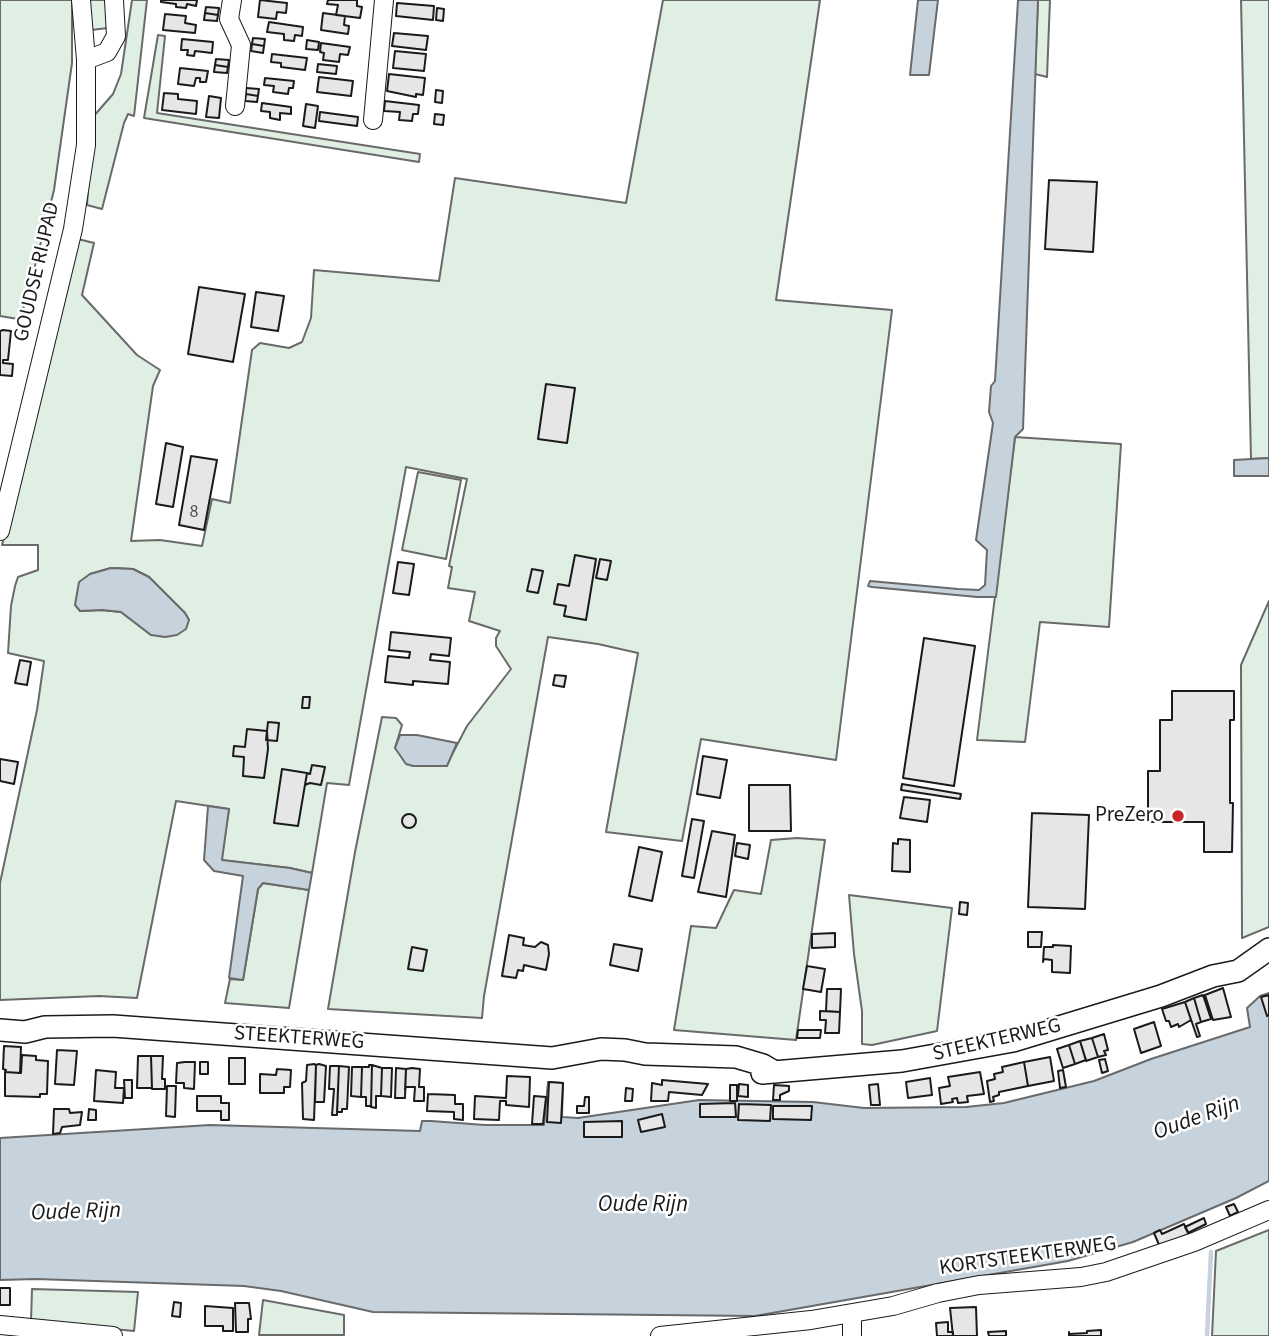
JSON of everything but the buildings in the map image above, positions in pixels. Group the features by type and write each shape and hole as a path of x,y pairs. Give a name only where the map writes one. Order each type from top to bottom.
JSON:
{"main road":[{"name":"STEEKTERWEG","path":"1213,976 1255,947 1269,943"},
{"name":"STEEKTERWEG","path":"0,1030 25,1032 45,1027 114,1026 552,1058 568,1064 594,1065 645,1054 736,1057 764,1065 775,1072 902,1061 1013,1041 1161,996 1213,976 1238,971 1269,949"},
{"name":"STEEKTERWEG","path":"0,1018 26,1021 45,1027"}],"street":[{"name":"GOUDSE RIJPAD","path":"0,531 73,229 86,145 86,60 81,0"},
{"path":"86,60 107,52 116,36 114,0"},
{"path":"232,0 229,19 241,45 235,106"},
{"path":"373,120 384,0"},
{"name":"KORTSTEEKTERWEG","path":"660,1336 750,1328 852,1314 979,1285 1081,1277 1106,1272 1194,1242 1269,1210"},
{"path":"852,1314 852,1336"},
{"path":"0,1325 113,1336"}],"green space":[{"path":"0,0 72,0 72,63 54,190 21,317 18,319 0,316"},
{"path":"88,0 106,0 108,28 91,30"},
{"path":"132,0 147,0 134,116 128,114 124,123 102,209 87,205 93,117 113,94 121,74"},
{"path":"663,0 820,0 776,300 892,310 836,760 701,739 682,841 606,832 638,653 548,637 482,1018 328,1009 382,717 396,718 402,725 395,748 413,766 446,766 467,726 511,669 496,646 500,631 469,621 475,592 448,588 452,567 449,566 467,479 406,467 349,785 327,783 312,873 221,860 229,809 176,801 137,998 99,996 0,1000 0,883 37,710 44,661 8,653 15,586 18,577 38,570 38,545 2,545 78,239 94,243 82,295 137,355 160,370 153,386 131,541 160,540 202,546 212,499 230,503 252,350 260,343 289,348 302,342 311,318 314,270 439,281 455,178 626,203","holes":["111,568 133,569 149,577 189,620 151,635 121,612 80,611 90,574"]},
{"path":"1038,0 1050,0 1047,77 1035,74"},
{"path":"1241,0 1269,0 1269,458 1251,459"},
{"path":"158,35 165,36 157,113 420,154 419,162 144,118"},
{"path":"1015,437 1121,444 1109,627 1040,622 1025,742 977,740"},
{"path":"418,472 461,480 446,559 402,550"},
{"path":"1269,601 1269,927 1242,938 1241,665"},
{"path":"771,840 825,840 796,1040 674,1030 691,926 716,928 734,890 761,894"},
{"path":"263,883 309,890 289,1008 225,1003 230,979 243,980 258,889"},
{"path":"849,895 952,908 937,1031 872,1045 862,1044 862,1011"},
{"path":"1269,1230 1269,1336 1212,1336 1216,1251"},
{"path":"32,1289 138,1292 134,1331 31,1321"},
{"path":"263,1300 344,1315 344,1335 259,1335"}],"water":[{"path":"918,0 938,0 929,75 910,75"},
{"path":"1018,0 1038,0 1023,429 1015,437 996,597 868,586 870,581 979,590 985,585 987,550 976,540 993,423 989,412 991,386 995,381"},
{"path":"1269,458 1269,476 1234,476 1234,460"},
{"path":"111,568 133,569 149,577 185,613 189,620 186,629 177,635 151,635 121,612 80,611 75,605 79,582 90,574"},
{"path":"400,735 417,735 457,743 447,766 413,766 406,764 395,748"},
{"path":"208,806 229,809 222,860 312,873 309,890 263,883 258,889 243,980 229,978 243,876 214,871 204,860"},
{"name":"Oude Rijn","path":"1269,993 1269,1181 1133,1242 1068,1261 755,1316 373,1312 281,1291 244,1286 0,1280 0,1138 210,1125 420,1131 422,1121 544,1125 548,1082 563,1083 562,1117 578,1118 699,1100 813,1102 864,1108 966,1107 1004,1103 1094,1081 1151,1059 1250,1027 1247,1008 1260,996"}],"waterway":[{"path":"1207,1336 1211,1252"}],"place":[{"name":"PreZero","path":"1178,816"}]}
